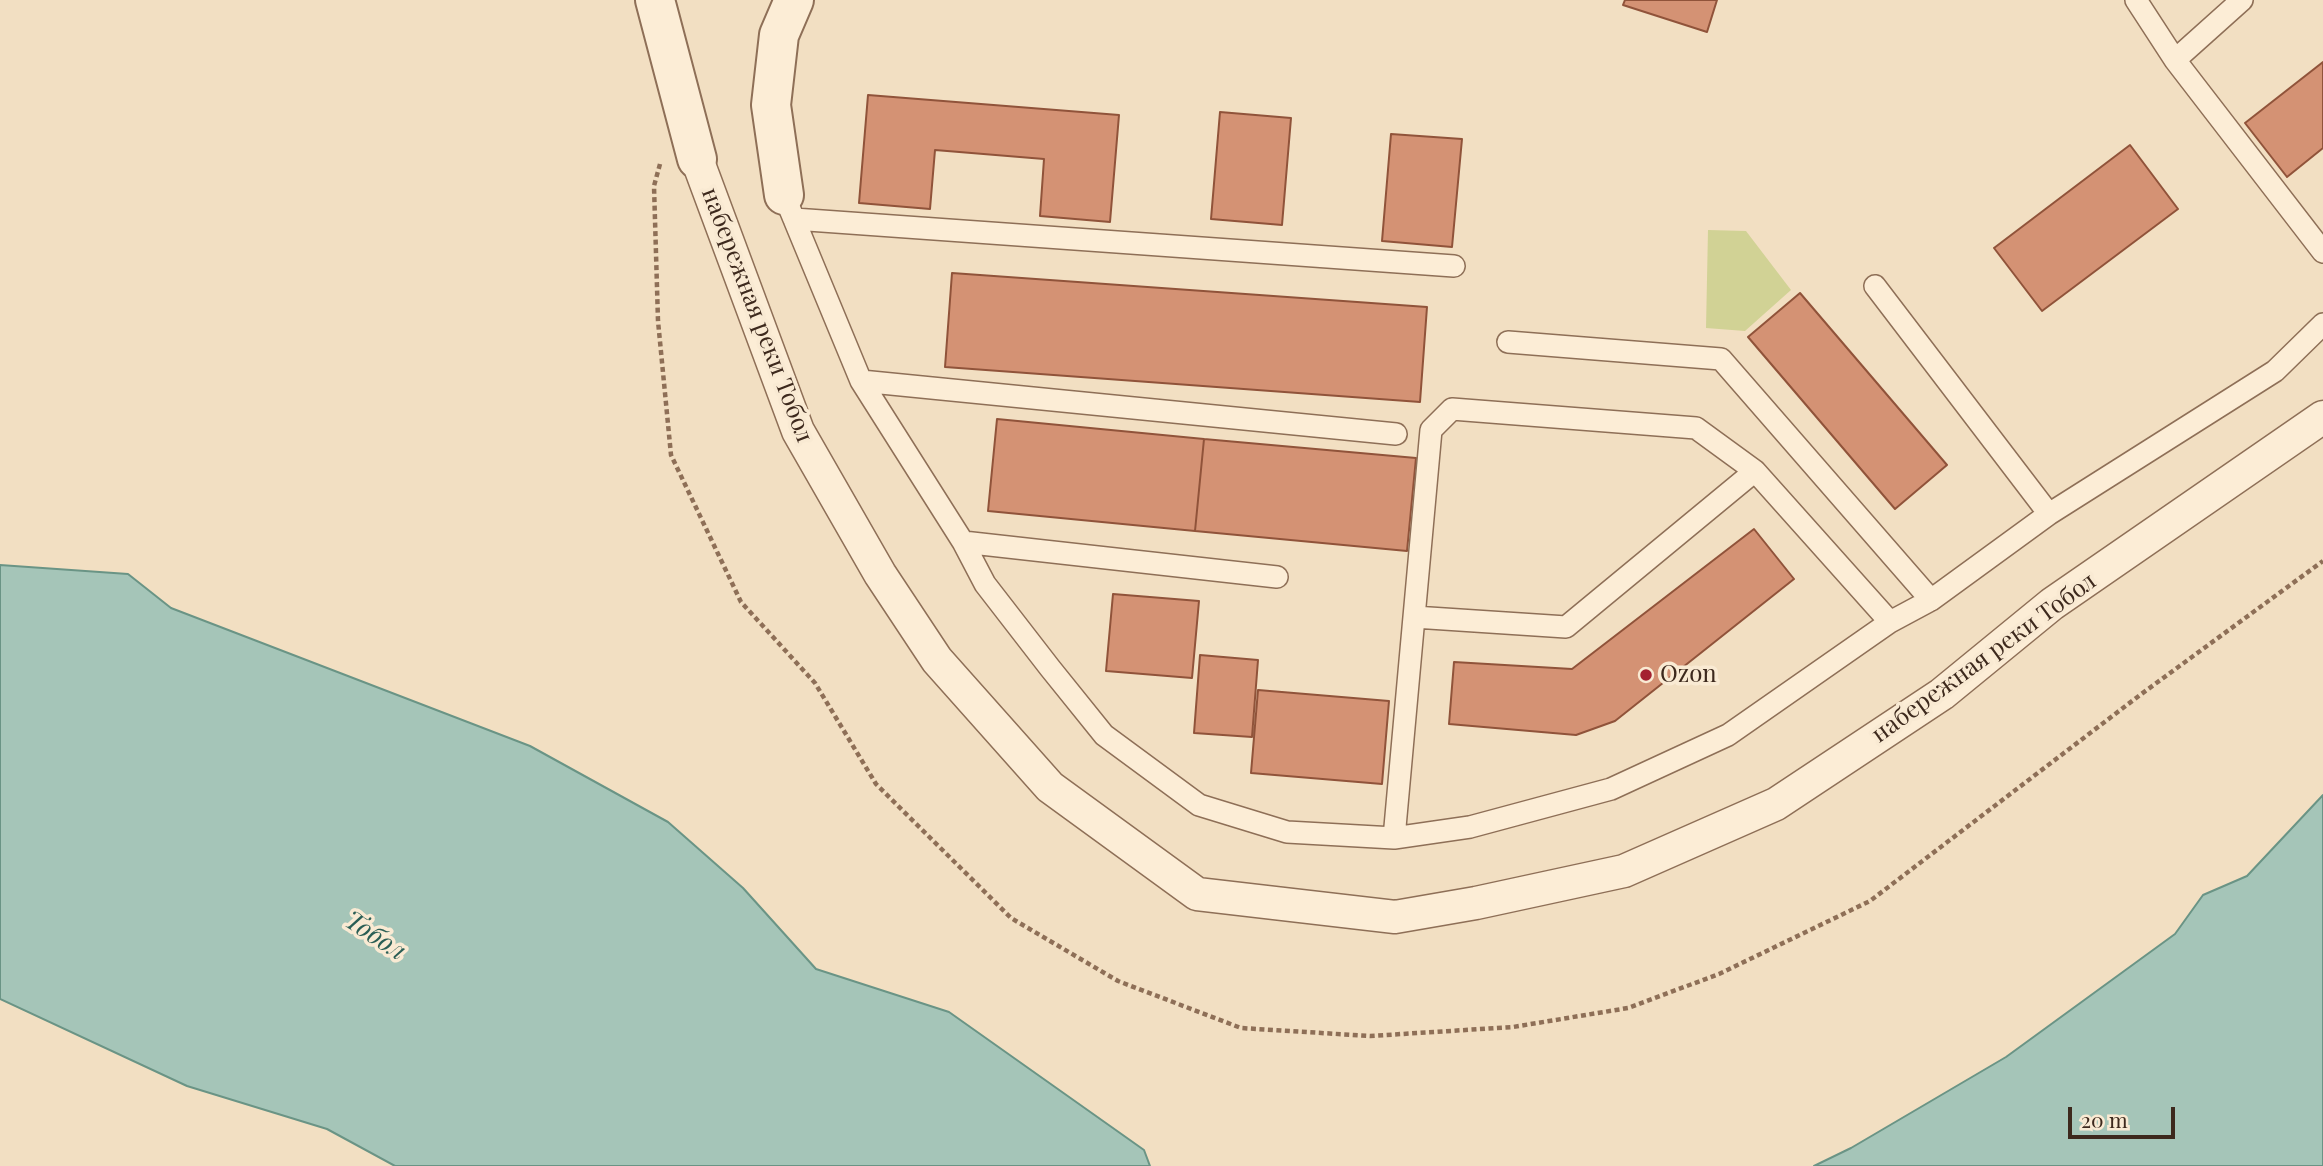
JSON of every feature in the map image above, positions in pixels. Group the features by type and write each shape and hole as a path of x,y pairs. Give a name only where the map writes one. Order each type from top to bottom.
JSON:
{"street":[{"name":"набережная реки Тобол","path":"655,0 697,159 798,431 880,574 937,660 1050,786 1197,894 1395,917 1476,903 1624,871 1776,804 1942,694 2052,604 2323,417"},
{"path":"789,207 771,105 779,35 794,0"}],"lane":[{"path":"2136,0 2175,60 2323,252"},
{"path":"2175,60 2242,0"},
{"path":"1454,266 789,207 861,381 963,542 985,584 1104,735 1199,805 1287,832 1394,838 1470,827 1611,789 1728,735 1890,622 1931,600 2049,513 2275,371 2323,324"},
{"path":"1875,286 2049,513"},
{"path":"1508,342 1625,349 1721,359 1931,600"},
{"path":"861,381 1396,434"},
{"path":"1394,838 1431,430 1452,409 1696,428 1755,471 1890,622"},
{"path":"1414,617 1566,627 1755,471"},
{"path":"963,542 1278,577"}],"path":[{"path":"687,120 665,142 654,186 659,321 671,455 741,602 816,683 876,784 1011,918 1118,981 1241,1028 1370,1036 1513,1027 1628,1008 1719,974 1870,901 2140,695 2323,561"}],"green space":[{"path":"1708,230 1746,231 1791,290 1745,331 1706,328"}],"water":[{"name":"Тобол","path":"0,565 128,574 171,608 530,746 668,822 743,888 816,969 949,1012 1144,1150 1150,1166 395,1166 327,1129 187,1086 0,999"},
{"path":"2323,795 2323,1166 1814,1166 1851,1148 2006,1057 2175,934 2203,895 2247,876"}],"building":[{"path":"1625,0 1717,0 1707,32 1623,5"},
{"path":"2323,62 2323,148 2287,177 2245,123"},
{"path":"868,95 1119,115 1110,222 1040,216 1044,159 935,150 930,209 859,203"},
{"path":"1220,112 1291,118 1282,225 1211,219"},
{"path":"1391,134 1462,139 1452,247 1382,241"},
{"path":"2130,145 2178,209 2042,311 1994,248"},
{"path":"952,273 1427,307 1420,402 945,367"},
{"path":"1800,293 1947,465 1895,509 1748,337"},
{"path":"997,419 1204,439 1195,531 988,511"},
{"path":"1204,439 1416,458 1407,551 1195,531"},
{"path":"1754,529 1794,579 1615,721 1576,735 1449,724 1454,662 1572,669"},
{"path":"1113,594 1199,601 1192,678 1106,671"},
{"path":"1200,655 1258,660 1252,737 1194,733"},
{"path":"1258,690 1389,701 1382,784 1251,773"}],"place":[{"name":"Ozon","path":"1646,675"}]}
